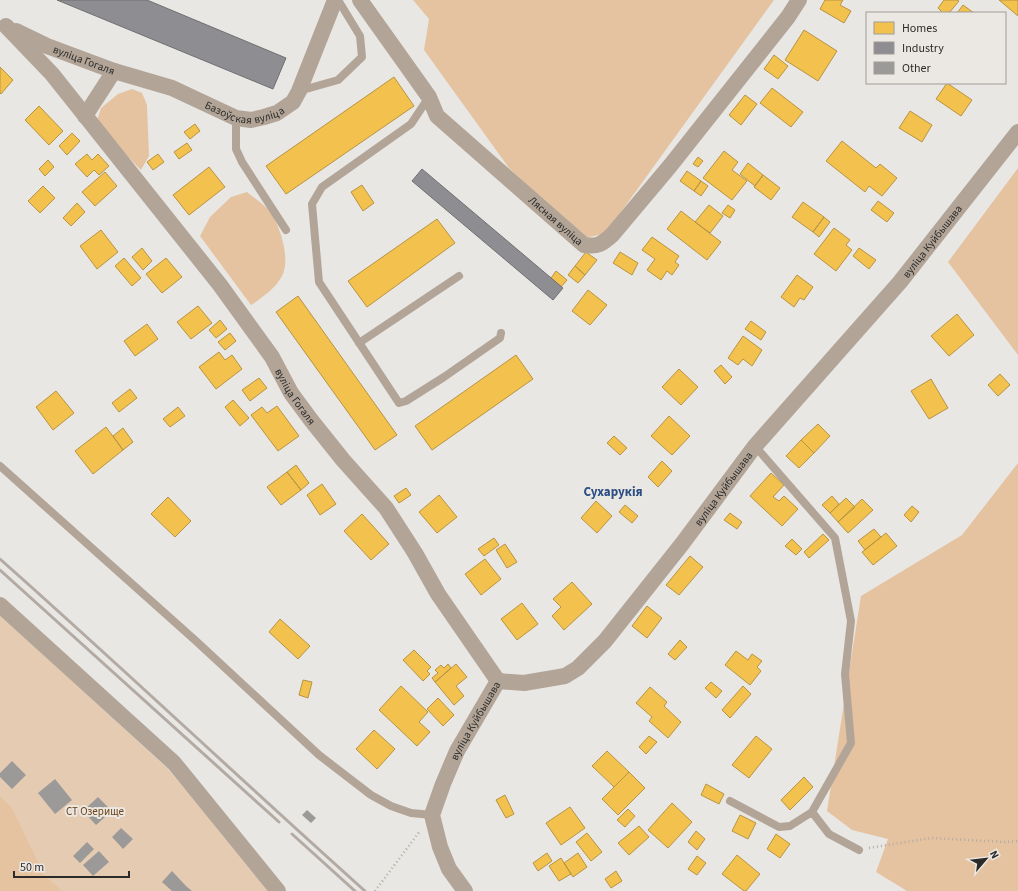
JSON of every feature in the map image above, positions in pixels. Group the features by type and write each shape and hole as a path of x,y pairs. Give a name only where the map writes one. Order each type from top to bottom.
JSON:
{"street":[{"name":"Базоўская вуліца","path":"114,70 172,88 236,118 251,120 264,117 277,112 293,102 299,91 335,0"},
{"name":"Лясная вуліца","path":"360,0 429,97 437,116 584,246 603,244 612,235 670,166 788,17 799,0"},
{"name":"вуліца Гогаля","path":"3,25 47,46 114,70 85,116"},
{"name":"вуліца Гогаля","path":"3,25 52,74 220,285 272,357 291,394 343,460 386,508 415,553 438,594 498,681"},
{"name":"вуліца Куйбышава","path":"432,815 457,751 498,681 524,683 565,676 578,668 605,641 755,446 900,282 1018,132"},
{"path":"0,605 174,763 278,891"},
{"path":"432,815 440,847 449,869 466,891"}],"lane":[{"path":"299,91 338,80 362,56 360,36 338,0"},
{"path":"429,97 411,124 322,187 312,204 319,282 399,403 406,401 444,377 500,338 501,333"},
{"path":"236,118 236,149 242,162 286,230"},
{"path":"359,343 459,276"},
{"path":"730,801 770,823 780,827 790,826 812,812 851,743 845,674 851,621 835,538 755,446"},
{"path":"0,466 196,641 320,755 371,795 391,806 411,813 432,815"},
{"path":"812,812 829,834 859,850"}],"path":[{"path":"375,891 432,815"},
{"path":"859,850 931,838 1006,842 1018,841"}],"green space":[{"name":"СТ Озерище","path":"0,615 167,768 254,870 268,891 52,891 0,805"}],"shaded area":[{"path":"413,0 774,0 605,234 583,238 509,168 424,50 429,19"},
{"path":"132,89 142,93 147,105 149,156 141,170 122,151 97,121 101,108 118,94"},
{"path":"1018,168 1018,355 948,262"},
{"path":"247,192 265,206 274,218 281,234 285,252 282,276 272,289 251,305 200,236 210,217 231,197"},
{"path":"1018,463 1018,891 907,891 876,872 888,839 852,830 827,811 861,596 962,535"},
{"path":"0,796 12,808 44,875 62,891 0,891"}],"building: Homes":[{"path":"825,0 843,0 840,5 851,11 844,23 820,9"},
{"path":"944,0 959,1 950,12 942,12 938,8"},
{"path":"999,0 1018,0 1018,16"},
{"path":"963,5 973,12 958,12"},
{"path":"804,30 837,51 818,81 785,60"},
{"path":"774,55 788,66 778,79 764,69"},
{"path":"0,67 13,80 1,94 0,93"},
{"path":"394,77 414,106 286,194 266,166"},
{"path":"946,84 948,84 972,100 961,116 936,99"},
{"path":"772,88 803,112 791,127 760,103"},
{"path":"745,95 757,104 741,125 729,115"},
{"path":"39,106 63,131 49,145 25,120"},
{"path":"910,111 932,125 922,142 899,128"},
{"path":"195,124 200,131 190,139 184,132"},
{"path":"72,133 80,141 67,155 59,146"},
{"path":"842,141 876,168 880,164 897,178 882,196 869,186 865,192 826,161"},
{"path":"187,143 192,150 179,159 174,152"},
{"path":"724,151 738,162 732,170 747,181 732,200 703,178"},
{"path":"87,154 92,160 98,154 109,166 99,175 94,170 87,177 75,164"},
{"path":"158,154 164,162 153,170 147,162"},
{"path":"698,157 703,161 698,167 693,164"},
{"path":"48,160 54,167 45,176 39,169"},
{"path":"748,163 763,175 755,186 740,174"},
{"path":"209,167 225,187 189,215 173,195"},
{"path":"687,171 701,181 694,191 680,181"},
{"path":"105,172 117,186 95,206 82,192"},
{"path":"763,175 780,188 771,200 754,187"},
{"path":"701,181 708,186 701,196 694,191"},
{"path":"362,185 374,203 363,211 351,192"},
{"path":"43,186 55,198 40,213 28,201"},
{"path":"878,201 894,213 887,222 871,210"},
{"path":"803,202 824,217 813,232 792,217"},
{"path":"77,203 85,212 71,226 63,218"},
{"path":"709,205 723,216 710,233 695,222"},
{"path":"728,205 735,210 730,218 722,213"},
{"path":"681,211 721,242 707,260 667,229"},
{"path":"824,217 830,222 819,237 813,232"},
{"path":"437,219 455,243 367,307 348,281"},
{"path":"834,228 850,240 846,245 852,250 836,271 814,254"},
{"path":"101,230 118,252 97,269 80,246"},
{"path":"652,237 679,256 675,262 679,265 672,275 667,271 661,280 647,270 655,259 642,250"},
{"path":"142,248 152,261 143,270 132,257"},
{"path":"859,248 876,260 869,269 853,256"},
{"path":"586,252 597,260 585,275 575,266"},
{"path":"620,252 638,263 632,275 613,263"},
{"path":"124,258 141,278 132,286 115,266"},
{"path":"166,258 182,277 162,293 146,274"},
{"path":"575,266 585,275 578,283 568,275"},
{"path":"556,271 567,280 561,287 551,278"},
{"path":"797,275 813,287 804,300 800,298 794,307 781,297"},
{"path":"588,290 607,305 590,325 572,311"},
{"path":"298,296 397,435 375,450 276,312"},
{"path":"198,306 212,323 191,339 177,322"},
{"path":"957,314 974,335 949,356 931,336"},
{"path":"220,320 227,329 216,338 209,330"},
{"path":"751,321 766,332 761,340 745,329"},
{"path":"147,324 158,339 135,356 124,341"},
{"path":"230,333 236,341 225,350 218,342"},
{"path":"743,336 762,350 752,366 743,359 738,365 728,358"},
{"path":"219,352 225,360 232,355 242,369 216,389 199,367"},
{"path":"516,355 533,379 432,450 415,426"},
{"path":"721,365 732,377 725,384 714,371"},
{"path":"679,369 698,387 681,405 662,387"},
{"path":"1000,374 1010,385 998,396 988,385"},
{"path":"259,378 267,388 250,401 242,390"},
{"path":"931,379 948,408 929,419 911,391"},
{"path":"130,389 137,398 119,412 112,403"},
{"path":"56,391 74,413 53,430 36,407"},
{"path":"233,400 249,418 240,426 225,407"},
{"path":"277,406 299,436 278,451 251,415 262,407 267,413"},
{"path":"178,407 185,416 170,427 163,419"},
{"path":"669,416 690,436 672,455 651,436"},
{"path":"818,424 830,436 814,453 801,440"},
{"path":"106,427 123,450 93,474 75,451"},
{"path":"123,428 133,442 123,450 113,436"},
{"path":"614,436 627,448 620,455 607,443"},
{"path":"801,440 814,453 799,468 786,456"},
{"path":"662,461 672,471 658,487 648,477"},
{"path":"296,465 309,483 301,490 287,472"},
{"path":"287,472 301,490 281,505 267,487"},
{"path":"771,473 784,485 773,497 779,501 784,496 798,509 782,526 750,496"},
{"path":"322,484 336,504 320,515 307,495"},
{"path":"406,488 411,495 399,503 394,496"},
{"path":"439,495 457,517 437,533 419,512"},
{"path":"832,496 839,504 830,513 822,505"},
{"path":"168,497 191,521 175,537 151,514"},
{"path":"846,498 855,507 838,522 830,513"},
{"path":"862,499 873,510 848,533 838,522"},
{"path":"596,501 612,516 597,533 581,518"},
{"path":"625,505 638,516 632,523 619,512"},
{"path":"912,506 919,512 911,522 904,515"},
{"path":"730,513 742,522 737,529 724,520"},
{"path":"362,514 389,544 371,560 344,531"},
{"path":"874,529 881,537 865,550 858,541"},
{"path":"886,533 897,546 873,565 862,552"},
{"path":"823,534 829,540 809,558 804,552"},
{"path":"494,538 499,545 484,556 478,549"},
{"path":"792,539 802,549 796,555 785,546"},
{"path":"505,544 517,562 507,568 496,550"},
{"path":"690,556 703,567 679,595 666,585"},
{"path":"485,559 501,579 481,595 465,574"},
{"path":"572,582 592,604 564,630 552,616 561,607 553,599"},
{"path":"522,603 538,624 517,640 501,619"},
{"path":"647,606 662,618 647,638 632,626"},
{"path":"280,619 310,646 298,659 269,632"},
{"path":"680,640 687,647 675,660 668,654"},
{"path":"414,650 431,667 427,671 430,674 423,681 403,660"},
{"path":"736,651 748,660 752,654 762,661 757,667 761,671 750,685 725,665"},
{"path":"448,664 451,668 435,682 432,678 438,673 435,670 441,665 444,668"},
{"path":"456,664 467,677 456,686 464,696 454,705 435,682"},
{"path":"303,680 312,682 308,698 299,695"},
{"path":"711,682 722,691 716,698 705,688"},
{"path":"401,686 428,712 419,722 430,732 417,746 379,710"},
{"path":"743,686 751,694 730,718 722,710"},
{"path":"650,687 667,702 664,706 681,722 668,738 649,721 652,717 636,703"},
{"path":"438,698 454,715 443,726 427,709"},
{"path":"374,730 395,749 377,769 356,749"},
{"path":"649,736 657,742 646,754 639,747"},
{"path":"756,736 772,749 749,778 732,765"},
{"path":"607,751 629,772 614,787 592,766"},
{"path":"629,772 645,788 618,815 602,799"},
{"path":"804,777 813,787 790,810 781,800"},
{"path":"706,784 724,794 719,804 701,795"},
{"path":"505,795 514,814 506,818 496,800"},
{"path":"672,803 692,822 668,848 648,830"},
{"path":"570,807 585,828 561,845 546,823"},
{"path":"628,809 635,816 625,827 617,820"},
{"path":"740,815 756,823 748,839 732,831"},
{"path":"639,826 649,837 629,855 618,843"},
{"path":"696,831 705,839 697,850 688,842"},
{"path":"587,833 602,852 591,861 576,842"},
{"path":"776,834 790,844 780,858 767,849"},
{"path":"547,853 552,861 538,871 533,863"},
{"path":"578,853 587,867 573,877 564,863"},
{"path":"737,855 760,874 746,891 722,874"},
{"path":"697,856 706,863 697,875 688,869"},
{"path":"561,858 571,874 559,881 549,866"},
{"path":"616,871 622,881 611,888 605,879"}],"building: Industry":[{"path":"57,0 147,0 286,58 273,89"},
{"path":"422,169 563,288 553,300 412,181"}],"building: Other":[{"path":"12,761 26,775 12,789 0,777 0,773"},
{"path":"55,779 72,800 55,814 38,793"},
{"path":"98,797 112,811 96,825 83,811"},
{"path":"307,810 316,818 311,823 302,815"},
{"path":"121,828 133,839 123,849 112,837"},
{"path":"87,842 94,849 80,863 73,856"},
{"path":"99,851 109,862 93,876 83,865"},
{"path":"172,871 192,891 172,891 162,882"}],"railway":[{"path":"0,559 92,641 365,891"},
{"path":"0,570 279,822"},
{"path":"292,834 355,891"}],"district":[{"name":"Сухарукія","path":"613,491"}]}
